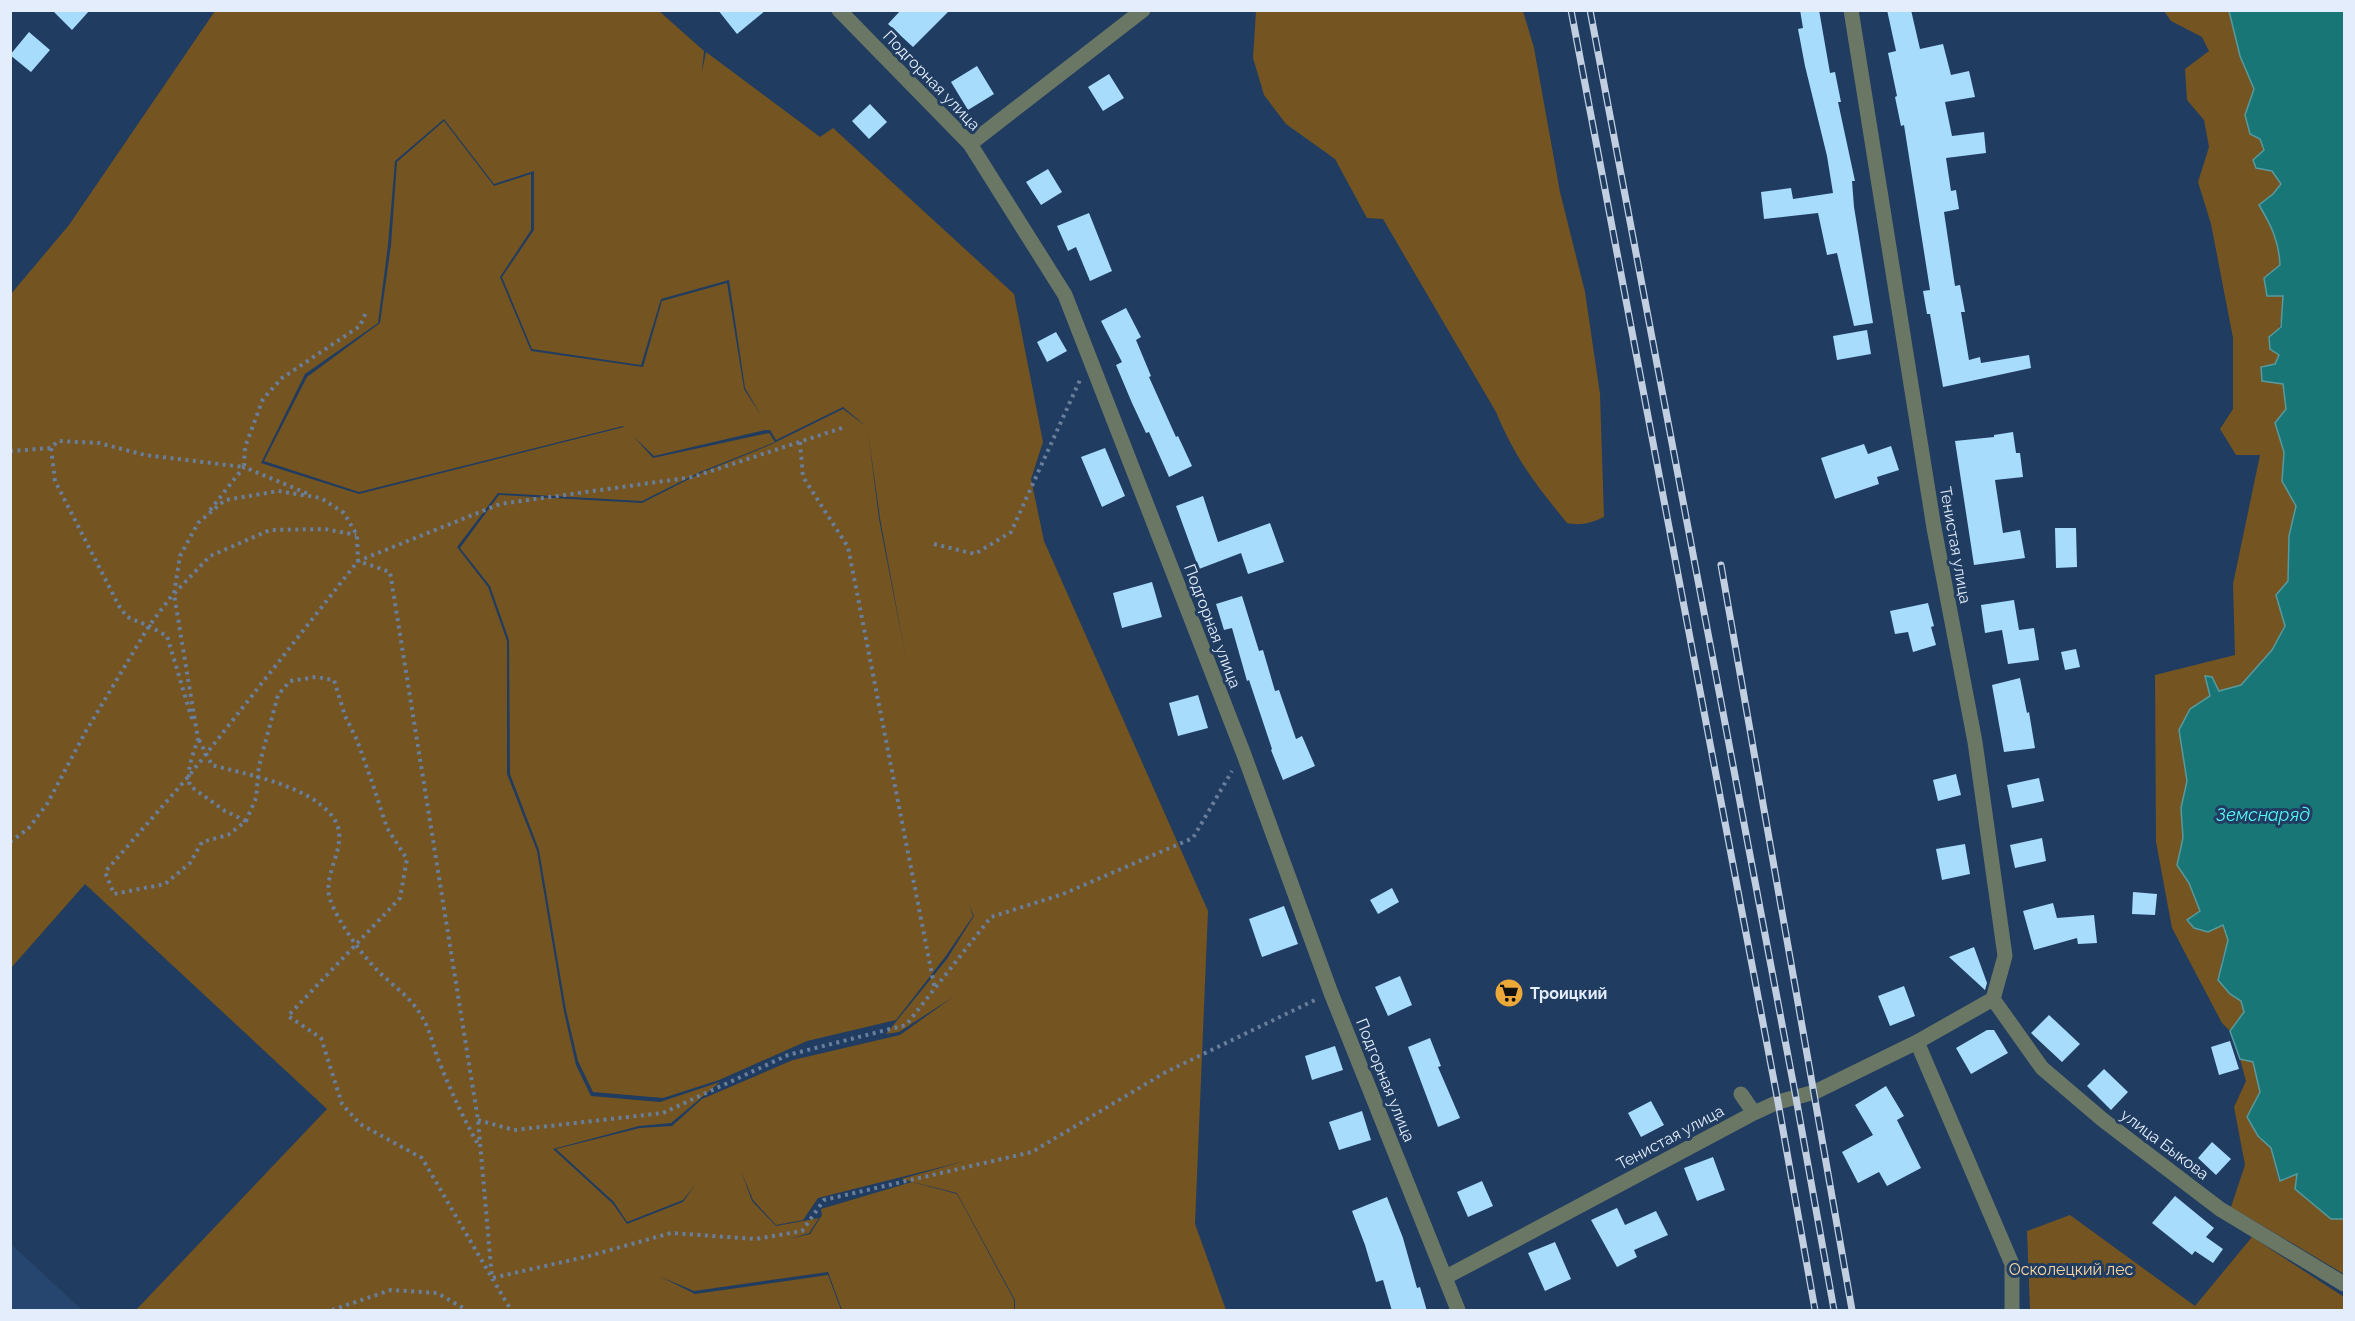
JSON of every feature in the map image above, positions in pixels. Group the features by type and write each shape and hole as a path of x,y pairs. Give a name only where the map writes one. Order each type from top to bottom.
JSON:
{"street":[{"name":"Подгорная улица","path":"839,10 970,144 1065,296 1243,752 1331,993 1458,1311"},
{"path":"970,144 1143,10"},
{"name":"Тенистая улица","path":"1446,1277 1754,1113 1778,1102 1815,1092 1917,1042 1993,999 2005,956 1976,742 1934,528 1851,10"},
{"name":"улица Быкова","path":"1993,999 2042,1068 2103,1120 2220,1209 2344,1284"},
{"path":"1917,1042 2012,1264 2012,1311"},
{"path":"1740,1094 1754,1113"}],"path":[{"path":"203,519 244,467 245,447 262,399 282,378 360,326 366,312"},
{"path":"934,544 975,554 1011,531 1090,359"},
{"path":"511,1311 422,1158 360,1124 342,1104 321,1038 288,1016 400,898 407,859 387,828 357,740 345,716 333,680 316,677 290,681 278,694 258,778 256,798 246,821 228,835 202,842 190,863 165,884 114,894 105,872 188,777 358,561 500,504 693,477 842,428"},
{"path":"10,451 51,448 58,441 99,443 145,455 244,467 317,498 344,513 357,535 358,561"},
{"path":"800,442 803,477 848,547 935,990"},
{"path":"51,448 55,481 119,606 127,617 167,636 198,740 212,765 288,787 320,804 333,817 340,841 330,879 329,898 357,944 377,970 406,995 423,1017 457,1106 480,1149"},
{"path":"246,821 225,811 190,786 188,777 190,761 198,740 174,594 180,556 198,523 225,500 278,491 317,498"},
{"path":"10,843 28,829 48,804 86,731 149,626 174,594 210,556 270,530 325,529 357,535"},
{"path":"358,561 390,572 478,1120 492,1278"},
{"path":"478,1120 514,1130 663,1113 788,1055 906,1025 991,917 1063,894 1193,838 1243,752"},
{"path":"492,1278 585,1257 671,1233 756,1239 802,1231 824,1200 1032,1152 1166,1072 1331,993"},
{"path":"332,1311 391,1290 437,1293 467,1311"}],"shaded area":[{"path":"11,1244 82,1310 11,1310"}],"green space":[{"path":"215,11 659,11 704,51 702,72 706,52 820,137 833,128 1014,294 1043,442 1031,479 1044,541 1208,911 1195,1224 1226,1310 1015,1310 1015,1300 957,1193 901,1179 965,1161 818,1198 803,1220 776,1225 753,1200 741,1171 752,1201 776,1226 819,1218 809,1233 789,1239 810,1234 822,1215 821,1209 912,1182 957,1194 1014,1300 1014,1310 842,1310 828,1272 694,1291 659,1276 695,1294 828,1275 841,1310 136,1310 327,1109 85,884 11,968 11,294 69,225","holes":["444,119 494,184 534,171 534,230 502,277 532,349 641,365 661,299 729,280 745,388 762,417 744,389 727,283 662,301 643,367 531,351 500,277 531,230 531,174 494,186 444,121 397,162 391,245 380,323 307,377 264,461 359,492 624,427 359,494 261,463 305,374 378,323 388,245 395,161","843,407 867,427 843,409 770,445 701,473 642,503 499,495 460,548 490,586 509,640 510,774 539,850 566,1010 578,1061 593,1092 663,1098 719,1080 807,1041 896,1020 945,957 973,916 969,904 974,916 947,959 886,1034 899,1032 953,997 900,1035 793,1060 702,1099 672,1126 640,1128 556,1149 614,1202 627,1222 683,1200 696,1184 683,1202 627,1224 613,1204 553,1149 639,1126 671,1123 720,1082 660,1102 591,1096 576,1065 564,1012 537,851 507,774 507,641 488,587 457,547 498,493 642,501 700,472 775,442 769,433 653,458 633,436 654,456 765,430 770,430 776,440","868,432 880,518 906,659 879,519"]},
{"path":"1256,11 1523,11 1534,48 1560,192 1585,292 1600,394 1604,517 1586,523 1567,523 1519,457 1496,412 1383,219 1367,218 1335,159 1286,124 1264,95 1253,58"},
{"path":"2164,11 2229,11 2240,56 2254,89 2245,115 2250,134 2260,139 2264,151 2256,168 2272,171 2281,184 2259,205 2274,233 2280,256 2278,272 2267,295 2283,295 2281,323 2270,349 2279,355 2276,364 2261,368 2283,383 2286,409 2275,424 2284,452 2283,481 2296,506 2289,536 2288,581 2277,595 2285,625 2272,650 2241,685 2218,692 2212,677 2210,696 2190,709 2179,730 2187,781 2181,808 2183,838 2177,865 2189,883 2201,911 2188,920 2223,925 2228,940 2221,963 2230,994 2241,1000 2244,1012 2230,1031 2222,1023 2172,928 2156,842 2155,675 2235,655 2233,584 2260,455 2236,455 2220,429 2233,409 2233,338 2211,224 2198,182 2209,147 2204,120 2187,100 2185,69 2209,51 2202,37 2171,21"},
{"path":"2240,1059 2253,1062 2260,1092 2258,1136 2271,1148 2279,1181 2297,1174 2331,1218 2344,1219 2344,1274 2231,1207 2245,1165 2234,1107 2246,1081"},
{"name":"Осколецкий лес","path":"2070,1215 2195,1306 2252,1237 2344,1297 2344,1310 2030,1310 2027,1231"}],"water":[{"name":"Земснаряд","path":"2229,11 2344,11 2344,1219 2331,1219 2295,1189 2297,1174 2280,1181 2271,1148 2258,1136 2247,1117 2260,1092 2253,1062 2240,1059 2230,1031 2244,1012 2241,1001 2230,994 2218,980 2228,940 2223,925 2208,932 2194,928 2187,920 2200,911 2189,883 2177,865 2183,838 2181,808 2187,781 2179,730 2190,709 2210,696 2205,676 2212,677 2219,691 2241,685 2272,650 2285,626 2276,595 2288,581 2289,536 2296,506 2282,481 2284,452 2275,423 2286,409 2283,384 2262,381 2261,367 2275,364 2279,355 2270,349 2269,337 2281,327 2283,296 2267,296 2264,278 2280,265 2274,234 2259,205 2281,184 2272,171 2256,168 2253,160 2264,150 2260,139 2250,134 2245,115 2254,89 2240,56"}],"building":[{"path":"52,10 90,10 72,30"},
{"path":"718,10 766,10 737,34"},
{"path":"901,10 950,10 913,47 888,24"},
{"path":"1800,10 1819,10 1830,73 1835,72 1841,102 1838,102 1855,181 1852,181 1854,207 1873,323 1854,326 1837,253 1827,255 1818,213 1764,219 1761,192 1791,188 1793,199 1833,193 1827,156 1798,29 1803,28"},
{"path":"1887,10 1911,10 1920,49 1943,44 1951,75 1969,71 1975,97 1945,102 1952,136 1984,132 1986,153 1946,158 1951,191 1956,190 1959,209 1944,212 1955,286 1960,285 1965,312 1961,312 1969,360 1980,357 1981,363 2029,355 2031,368 1943,387 1930,314 1927,314 1923,291 1930,290 1904,125 1901,126 1888,53 1896,51"},
{"path":"29,32 50,50 31,72 10,55"},
{"path":"977,66 994,94 968,110 951,82"},
{"path":"1109,74 1124,98 1103,111 1088,87"},
{"path":"870,104 887,122 869,139 852,121"},
{"path":"1048,169 1062,192 1041,205 1026,182"},
{"path":"1089,213 1112,271 1090,281 1076,247 1068,251 1057,226"},
{"path":"1126,308 1141,337 1136,340 1151,376 1149,377 1192,466 1169,477 1149,432 1146,433 1132,403 1116,365 1122,362 1101,321"},
{"path":"1867,330 1871,354 1837,360 1833,336"},
{"path":"1056,332 1067,351 1047,362 1037,342"},
{"path":"2013,432 2016,453 2020,453 2023,477 1995,480 2003,533 2020,530 2025,558 1974,565 1955,441 1994,437 1994,435"},
{"path":"1864,444 1868,454 1891,446 1899,470 1877,477 1879,484 1835,499 1821,458"},
{"path":"1105,448 1125,496 1102,507 1081,457"},
{"path":"1203,496 1218,542 1270,523 1284,562 1248,574 1241,553 1199,569 1176,506"},
{"path":"2055,528 2076,528 2077,567 2056,568"},
{"path":"1152,582 1162,617 1122,628 1113,593"},
{"path":"1242,596 1259,651 1263,650 1275,691 1279,690 1296,739 1302,736 1315,766 1283,780 1249,680 1247,681 1232,628 1224,630 1216,604"},
{"path":"2014,600 2019,630 2034,628 2039,660 2008,664 2002,630 1985,633 1981,605"},
{"path":"1928,603 1936,645 1913,652 1908,632 1895,634 1890,611"},
{"path":"2076,649 2080,667 2065,670 2061,652"},
{"path":"2020,678 2035,748 2004,752 1992,685"},
{"path":"1198,695 1208,728 1178,736 1169,703"},
{"path":"1956,774 1961,795 1938,801 1933,780"},
{"path":"2039,778 2044,801 2012,808 2007,785"},
{"path":"2042,838 2046,861 2015,868 2010,845"},
{"path":"1965,844 1970,874 1942,880 1936,849"},
{"path":"1392,888 1399,902 1378,914 1370,900"},
{"path":"2133,892 2157,894 2155,915 2132,914"},
{"path":"2053,903 2057,918 2094,915 2097,943 2078,944 2077,938 2034,950 2023,911"},
{"path":"1284,906 1298,944 1262,957 1249,919"},
{"path":"1974,947 1987,983 1985,990 1949,957"},
{"path":"1400,976 1412,1005 1388,1016 1375,987"},
{"path":"1904,986 1915,1016 1890,1026 1878,996"},
{"path":"2049,1015 2080,1044 2062,1062 2031,1033"},
{"path":"1987,1030 1994,1030 2008,1053 1971,1074 1956,1048"},
{"path":"1430,1038 1441,1066 1438,1067 1460,1118 1438,1127 1408,1047"},
{"path":"2230,1041 2239,1069 2219,1075 2211,1047"},
{"path":"1335,1046 1343,1070 1312,1080 1305,1056"},
{"path":"2104,1069 2128,1092 2111,1110 2087,1086"},
{"path":"1886,1086 1904,1116 1897,1120 1921,1168 1887,1186 1879,1172 1858,1183 1842,1152 1873,1135 1855,1105"},
{"path":"1651,1101 1664,1125 1641,1137 1628,1113"},
{"path":"1362,1111 1371,1140 1339,1150 1329,1122"},
{"path":"2212,1142 2231,1159 2216,1175 2198,1158"},
{"path":"1713,1157 1725,1190 1697,1201 1684,1168"},
{"path":"1482,1181 1493,1206 1468,1217 1457,1192"},
{"path":"2175,1196 2214,1228 2206,1237 2223,1249 2213,1263 2195,1251 2192,1255 2152,1223"},
{"path":"1387,1197 1403,1238 1417,1288 1420,1287 1427,1311 1392,1311 1383,1280 1376,1282 1352,1211"},
{"path":"1617,1208 1625,1225 1656,1211 1668,1235 1634,1250 1637,1257 1617,1267 1591,1220"},
{"path":"1555,1242 1571,1279 1545,1291 1528,1253"}],"railway":[{"path":"1571,10 1778,1102 1815,1310"},
{"path":"1590,10 1834,1310"},
{"path":"1721,565 1852,1310"}],"place":[{"name":"Троицкий","path":"1509,993"}]}
